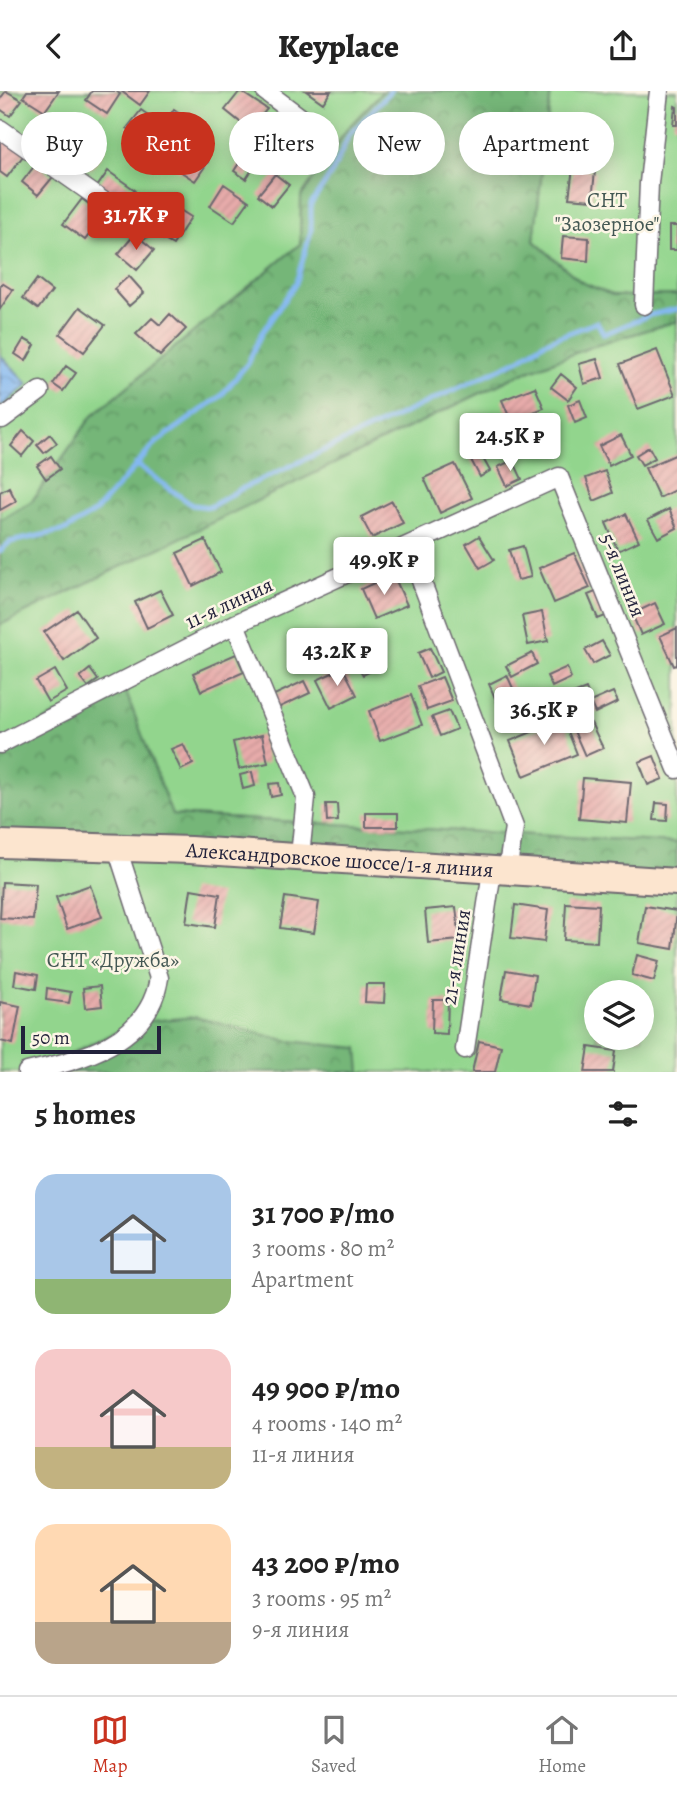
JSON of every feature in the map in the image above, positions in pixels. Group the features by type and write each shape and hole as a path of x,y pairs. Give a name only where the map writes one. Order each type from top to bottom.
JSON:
{"street":[{"path":"265,91 293,112"},
{"path":"644,305 649,183 659,91"},
{"path":"0,129 142,229"},
{"path":"0,416 2,419 40,391"},
{"name":"11-я линия","path":"0,744 235,624 559,477"},
{"name":"5-я линия","path":"559,477 677,769"},
{"name":"21-я линия","path":"408,546 514,827 499,872 465,1049"},
{"path":"235,624 306,797 300,856"},
{"name":"Александровское шоссе/1-я линия","path":"0,844 300,856 499,872 677,882"},
{"path":"27,1072 83,1060 113,1044 139,1022 157,992 159,978 117,848"}],"green space":[{"path":"0,91 383,91 363,112 353,112 353,123 339,141 339,112 229,112 229,175 316,175 301,196 300,244 92,416 32,501 0,520"},
{"path":"383,91 551,91 549,112 459,112 459,175 541,175 534,241 581,282 614,296 677,295 677,321 591,347 520,374 0,625 0,520 32,501 92,416 300,244 301,197 316,175 339,175 339,141 353,123 353,175 445,175 445,112 363,112"},
{"name":"СНТ \"Заозерное\"","path":"551,91 677,91 677,295 614,296 581,282 534,241 541,175 614,175 614,112 549,112"},
{"path":"677,321 677,843 172,815 0,744 0,625 520,374 591,347"},
{"path":"122,681 172,815 677,843 677,884 0,844 0,744"},
{"name":"СНТ «Дружба»","path":"0,844 677,884 677,1072 0,1072"},
{"path":"195,1017 289,1041 358,1048 360,1072 30,1072 139,1022"}],"water":[{"path":"0,355 28,384 2,406 0,404"}],"building":[{"path":"6,91 22,100 10,116 0,109 0,99"},
{"path":"27,91 59,91 45,111 23,97"},
{"path":"92,91 116,91 120,94 107,114 86,100"},
{"path":"121,91 150,91 140,105"},
{"path":"240,91 267,109 265,112 229,113 225,110"},
{"path":"306,91 331,91 323,103"},
{"path":"675,106 677,125 673,125"},
{"path":"3,136 21,149 21,159 7,177 0,172 0,140"},
{"path":"107,172 135,190 124,206 97,187"},
{"path":"27,175 53,177 38,195 22,182"},
{"path":"186,175 199,175 195,181"},
{"path":"274,175 289,185 272,206 258,195"},
{"path":"572,175 595,175 592,200 569,198"},
{"path":"224,184 249,201 234,222 210,206"},
{"path":"82,199 104,215 85,240 63,224"},
{"path":"177,208 191,217 173,245 159,237"},
{"path":"669,226 677,226 677,250 669,250"},
{"path":"135,234 154,250 137,270 118,254"},
{"path":"563,236 589,238 588,261 561,258"},
{"path":"129,276 144,293 129,306 114,289"},
{"path":"37,279 52,291 38,309 23,298"},
{"path":"2,283 13,290 0,309 0,286"},
{"path":"80,307 105,325 84,352 60,334"},
{"path":"170,314 186,329 160,356 136,334 152,318 160,325"},
{"path":"24,339 35,345 26,361 15,354"},
{"path":"657,350 675,395 638,409 620,364"},
{"path":"597,359 603,378 584,384 579,364"},
{"path":"66,366 76,373 63,391 53,384"},
{"path":"561,374 577,387 568,400 551,387"},
{"path":"535,387 544,408 511,421 502,400"},
{"path":"580,400 587,418 575,423 568,405"},
{"path":"490,423 498,439 487,444 479,428"},
{"path":"23,431 34,441 22,456 11,446"},
{"path":"50,434 57,443 44,453 37,445"},
{"path":"621,435 631,455 609,466 599,446"},
{"path":"649,447 655,458 642,465 636,455"},
{"path":"480,453 490,471 480,477 470,458"},
{"path":"677,454 677,489 659,498 645,468"},
{"path":"51,456 60,469 46,479 37,466"},
{"path":"513,460 522,479 507,486 498,467"},
{"path":"455,464 472,498 440,513 424,478"},
{"path":"605,471 613,493 594,501 586,478"},
{"path":"9,487 16,501 0,510 0,492"},
{"path":"392,501 403,523 372,538 361,517"},
{"path":"669,509 677,528 658,538 648,520"},
{"path":"626,514 639,541 618,551 606,523"},
{"path":"479,536 494,560 480,568 466,544"},
{"path":"205,540 221,572 193,586 177,553"},
{"path":"523,546 531,577 518,580 509,550"},
{"path":"574,553 590,588 554,603 539,568"},
{"path":"393,574 407,605 374,619 361,589"},
{"path":"160,590 173,615 147,628 135,602"},
{"path":"598,591 608,615 598,619 588,595"},
{"path":"655,603 665,624 641,635 632,614"},
{"path":"77,610 96,638 64,661 44,632"},
{"path":"542,612 548,641 528,645 522,616"},
{"path":"677,628 677,665 674,666 660,636"},
{"path":"602,641 610,655 593,664 585,650"},
{"path":"371,648 381,666 363,675 353,658"},
{"path":"430,648 441,672 429,678 418,653"},
{"path":"532,653 537,664 512,677 506,666"},
{"path":"236,654 244,672 201,691 193,673"},
{"path":"567,667 571,678 552,687 547,676"},
{"path":"343,668 357,695 331,708 317,680"},
{"path":"90,669 98,680 88,687 80,677"},
{"path":"55,670 67,691 48,702 36,681"},
{"path":"507,675 517,697 498,705 489,684"},
{"path":"442,677 452,701 427,710 418,686"},
{"path":"304,681 310,693 278,708 272,696"},
{"path":"586,689 590,699 577,704 573,694"},
{"path":"613,692 618,702 595,713 590,702"},
{"path":"411,695 422,725 380,741 369,711"},
{"path":"570,697 573,705 560,710 557,702"},
{"path":"449,711 457,729 440,736 432,717"},
{"path":"563,719 577,754 524,776 510,741"},
{"path":"591,723 603,748 585,756 574,731"},
{"path":"262,735 268,763 239,769 233,742"},
{"path":"183,744 193,764 181,770 171,749"},
{"path":"654,756 663,779 648,785 639,762"},
{"path":"252,772 255,786 243,789 240,775"},
{"path":"583,778 631,782 627,823 579,819"},
{"path":"279,783 281,795 271,797 269,784"},
{"path":"656,803 668,804 667,821 654,820"},
{"path":"326,804 337,804 338,821 327,822"},
{"path":"366,813 398,813 398,827 366,827"},
{"path":"2,882 36,884 33,920 0,918"},
{"path":"90,885 102,917 67,929 56,897"},
{"path":"191,889 220,894 215,927 186,923"},
{"path":"285,897 319,902 314,933 280,928"},
{"path":"566,903 599,905 597,942 564,940"},
{"path":"515,905 548,910 544,942 511,938"},
{"path":"645,906 677,911 673,949 639,943"},
{"path":"456,907 460,940 428,943 425,910"},
{"path":"637,955 659,961 654,981 632,975"},
{"path":"506,970 535,975 531,1004 501,999"},
{"path":"16,971 38,975 36,989 14,985"},
{"path":"366,984 385,984 384,1003 365,1002"},
{"path":"100,986 102,1006 85,1008 83,988"},
{"path":"47,988 71,992 69,1003 46,1000"},
{"path":"433,1000 448,1000 447,1034 432,1033"},
{"path":"0,1002 20,1006 13,1044 0,1041"},
{"path":"479,1041 501,1046 495,1072 472,1072"},
{"path":"589,1050 616,1051 613,1072 585,1072"}],"waterway":[{"path":"0,551 10,542 66,530 95,512 156,443 221,396 248,363 261,334 296,283 311,231 311,204 333,171 349,135 391,91"},
{"path":"136,464 192,505 210,507 239,490 520,359 545,342 597,322 604,334 650,315 677,309"}]}
